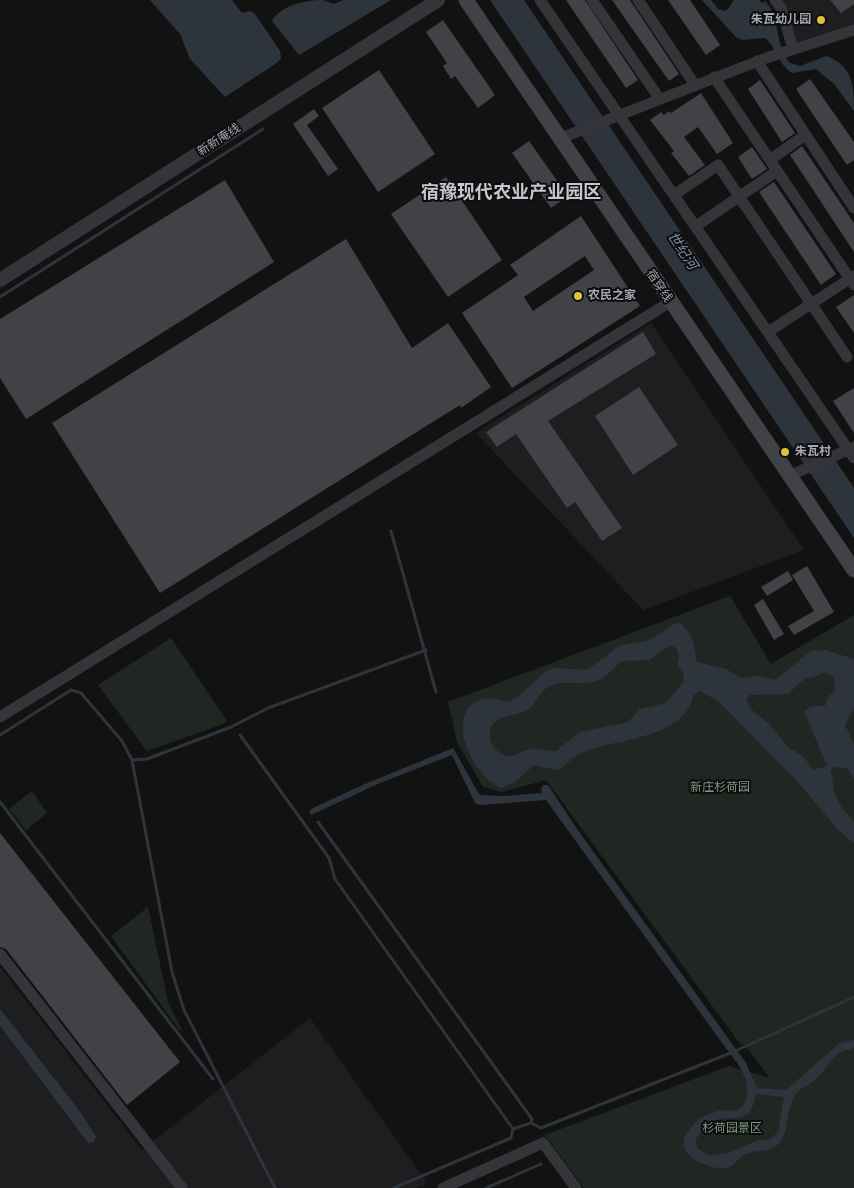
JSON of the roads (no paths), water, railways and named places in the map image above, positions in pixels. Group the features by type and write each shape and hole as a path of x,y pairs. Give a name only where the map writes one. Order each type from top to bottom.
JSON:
{"main road":[{"name":"宿穿线","path":"466,0 567,135 670,302 795,474 854,570"}],"street":[{"name":"新新庵线","path":"0,280 438,0"},
{"path":"540,0 616,116 696,226 850,452 795,474"},
{"path":"592,0 659,98"},
{"path":"638,0 695,85"},
{"path":"775,0 781,8 793,49"},
{"path":"567,135 757,61 854,30"},
{"path":"757,61 854,208"},
{"path":"714,77 853,280 768,332"},
{"path":"770,160 805,135"},
{"path":"674,195 718,164 847,357"},
{"path":"696,226 777,171"},
{"path":"0,717 670,302"},
{"path":"0,954 182,1188"},
{"path":"443,1188 543,1143 576,1188"}],"water":[{"path":"150,0 232,0 242,13 251,11 255,14 280,51 281,58 278,62 225,97 190,59 180,34"},
{"path":"323,0 334,4 344,0 391,0 299,55 272,21 281,11 294,4"},
{"name":"世纪河","path":"490,0 524,0 854,488 854,538"},
{"path":"702,0 711,0 718,9 724,11 728,9 734,0 759,0 762,3 765,1 773,15 782,48 790,63 800,66 826,56 842,65 847,71 852,85 854,111 834,84 816,69 792,73 787,69 765,38 742,40 736,37"},
{"path":"680,623 688,632 693,641 697,662 726,669 741,678 757,676 775,680 811,651 825,650 854,659 854,708 845,725 854,744 854,778 847,768 835,767 830,771 837,798 843,809 854,821 854,843 839,831 798,782 718,701 700,691 693,696 687,710 677,721 663,729 583,752 558,770 534,765 515,782 501,788 482,773 473,760 463,733 464,719 469,708 479,700 486,698 509,702 521,694 546,671 556,668 587,670 619,646 650,640 673,624","holes":["671,645 677,649 679,656 677,665 683,673 684,682 666,703 640,709 628,722 580,732 556,751 532,749 509,756 498,752 491,743 490,732 495,722 527,710 550,686 562,683 587,683 599,680 622,661 649,660","821,673 827,673 834,677 835,691 828,697 825,706 811,706 804,711 827,766 813,770 804,757 788,747 769,724 752,710 746,700 749,695 788,694 805,678 813,678"]},
{"path":"453,748 479,794 504,796 542,793 543,785 548,785 577,829 746,1063 757,1088 786,1090 840,1043 854,1040 854,1048 846,1050 832,1059 814,1081 796,1093 790,1106 783,1137 775,1147 744,1155 726,1168 713,1167 698,1162 687,1152 684,1146 685,1136 695,1123 708,1114 718,1111 736,1111 742,1107 746,1100 747,1092 747,1083 744,1075 546,800 480,805 475,803 452,755 380,783 311,815 309,811 311,809 365,784","holes":["756,1094 784,1097 778,1132 769,1140 758,1140 725,1154 708,1155 698,1149 695,1140 711,1122 719,1119 745,1116 753,1105"]},
{"path":"0,1009 79,1110 96,1137 94,1142 88,1143 0,1026"}],"waterway":[{"path":"0,297 263,129"},
{"path":"391,531 436,692"},
{"path":"132,760 147,759 231,727 268,708 426,650"},
{"path":"0,735 71,690 81,693 122,741 132,760 172,972 184,1010 275,1188"},
{"path":"240,735 329,858 335,879 513,1129 511,1138 394,1188"},
{"path":"0,802 213,1079"},
{"path":"318,822 532,1119 531,1123 513,1129"},
{"path":"531,1123 541,1128 733,1052 854,997"},
{"path":"486,1188 541,1164"}],"place":[{"name":"朱瓦幼儿园","path":"821,20"},
{"name":"农民之家","path":"578,296"},
{"name":"朱瓦村","path":"785,452"}],"district":[{"name":"宿豫现代农业产业园区","path":"511,193"}],"park label":[{"name":"新庄杉荷园","path":"720,788"},
{"name":"杉荷园景区","path":"732,1129"}]}
